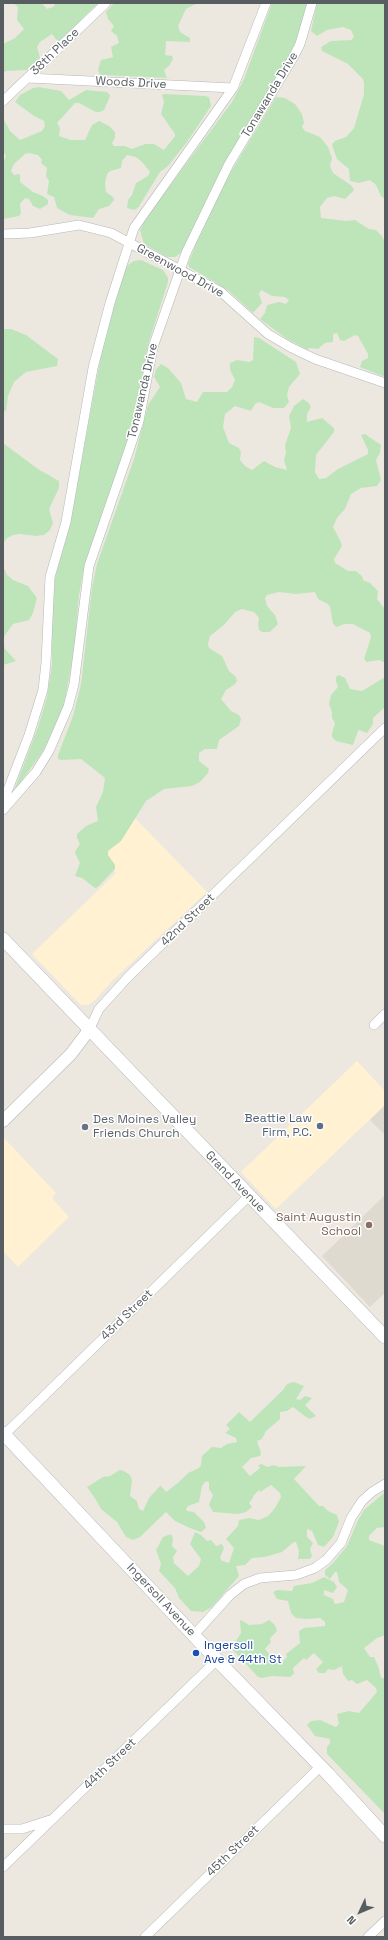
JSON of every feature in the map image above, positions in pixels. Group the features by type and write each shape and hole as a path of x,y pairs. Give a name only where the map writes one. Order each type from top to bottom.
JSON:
{"main road":[{"name":"Grand Avenue","path":"3,939 385,1338"},
{"name":"Ingersoll Avenue","path":"4,1434 217,1660 321,1766 385,1836"}],"street":[{"name":"38th Place","path":"3,101 106,3"},
{"name":"Tonawanda Drive","path":"3,810 7,792 29,736 43,690 46,663 50,577 66,522 93,368 110,303 139,220 234,88 266,3"},
{"name":"Tonawanda Drive","path":"3,810 36,772 60,730 68,708 74,684 89,566 139,421 153,347 186,253 229,164 294,56 300,44 312,3"},
{"name":"Woods Drive","path":"28,78 234,88"},
{"name":"Greenwood Drive","path":"3,234 30,233 79,225 111,233 221,292 268,334 290,347 321,361 385,383"},
{"name":"42nd Street","path":"3,1121 71,1054 89,1030 99,1008 128,977 385,728"},
{"path":"374,1025 385,1014"},
{"name":"43rd Street","path":"4,1434 249,1196"},
{"path":"194,1635 230,1595 244,1584 260,1578 296,1575 315,1568 326,1560 341,1543 351,1518 362,1501 372,1492 385,1484"},
{"name":"44th Street","path":"3,1867 217,1660"},
{"name":"45th Street","path":"145,1937 321,1766"},
{"path":"3,1829 22,1829 52,1820"},
{"path":"368,1937 385,1921"}],"shaded area":[{"path":"135,818 207,892 113,980 94,1001 88,1005 81,1005 32,954 116,873 98,854"},
{"path":"357,1061 385,1091 385,1105 276,1209 241,1172"},
{"path":"385,1105 385,1135 370,1120"},
{"path":"3,1137 56,1193 52,1198 69,1217 18,1267 3,1251"},
{"name":"Saint Augustin School","path":"385,1195 385,1293 370,1307 322,1256"}],"green space":[{"path":"13,3 42,3 47,9 53,7 56,3 98,3 58,42 52,34 40,42 37,47 40,58 28,70 6,71 3,73 3,44 15,38 24,29 17,20 18,7"},
{"path":"114,3 198,3 186,9 178,26 180,32 190,38 190,42 166,41 165,55 172,56 173,59 169,66 164,70 167,78 100,75 98,70 101,60 113,57 111,47 119,43 117,36 111,31 114,26 108,19 106,12"},
{"path":"272,3 307,3 303,24 293,50 223,166 183,251 175,257 167,257 144,244 140,230 146,218 232,102 244,79"},
{"path":"317,3 385,3 385,199 381,196 376,185 370,180 359,183 350,181 349,169 337,159 333,148 332,144 335,141 346,137 354,128 364,94 364,83 363,79 348,64 322,51 321,47 331,41 351,40 354,37 351,30 343,27 327,30 317,36 311,31"},
{"path":"39,87 61,91 69,100 86,90 107,92 110,95 109,99 104,110 100,112 96,112 79,103 75,103 57,123 60,128 59,136 71,140 85,140 92,125 99,121 109,126 115,132 115,138 112,143 114,146 125,146 132,149 145,144 154,144 164,150 175,136 161,114 164,102 162,95 205,96 209,97 211,106 187,142 168,166 160,172 138,208 134,210 127,208 128,200 132,195 136,183 148,176 150,172 136,157 127,155 122,161 121,168 110,171 107,174 105,183 106,192 113,197 114,200 109,206 99,209 93,218 70,215 57,208 54,197 47,194 49,181 46,176 47,168 41,163 42,160 38,155 29,153 25,154 14,164 11,171 14,175 20,174 20,182 33,192 43,196 48,200 48,204 40,209 33,206 29,199 25,198 20,204 21,213 19,216 3,219 3,163 6,156 3,151 3,118 10,131 20,140 42,131 45,126 44,121 34,116 15,102 20,95 33,88"},
{"path":"276,97 285,98 295,104 302,114 304,123 302,127 305,131 320,137 328,147 332,158 330,166 333,173 352,186 354,190 345,199 334,196 327,198 320,207 321,218 346,221 355,220 369,229 376,230 382,236 385,243 385,377 360,367 362,361 368,358 368,354 358,336 355,335 344,341 340,340 337,333 333,334 333,342 325,343 318,349 309,348 308,350 287,339 260,319 265,313 267,305 279,302 286,304 289,300 285,297 272,296 261,290 259,294 262,303 253,313 229,291 189,267 188,264 198,239 226,180"},
{"path":"141,260 163,270 168,278 168,282 148,345 132,429 83,573 79,595 74,651 63,711 43,751 13,793 38,727 47,697 52,665 52,623 55,578 69,529 103,344 125,269 134,261"},
{"path":"3,329 11,329 26,335 58,359 57,366 26,372 14,382 8,396 6,411 3,412"},
{"path":"254,337 259,338 296,362 300,374 289,387 287,395 289,402 284,408 273,408 259,402 255,404 251,411 235,406 225,414 223,427 229,443 239,448 241,452 240,460 245,466 252,470 264,461 275,467 287,470 284,460 286,453 285,445 291,428 289,416 294,406 303,399 309,403 311,407 307,414 307,422 322,418 334,428 334,432 316,455 315,472 319,479 326,478 338,469 368,454 368,450 361,435 365,434 381,445 380,453 376,460 381,480 377,486 361,488 351,494 345,509 337,518 333,527 342,546 334,559 335,563 348,571 356,571 362,576 363,580 370,583 378,591 377,599 385,609 385,663 379,660 367,662 364,659 371,637 370,633 353,624 344,624 337,627 333,624 330,607 328,604 318,599 315,592 296,594 279,592 267,595 265,598 267,606 275,615 278,624 270,632 262,632 259,630 259,618 254,612 242,609 235,612 224,625 210,636 208,644 209,648 222,656 229,671 236,677 237,681 235,684 226,690 221,699 231,711 239,715 241,719 239,726 219,740 217,749 205,749 199,753 199,761 209,769 208,773 200,782 192,786 164,789 146,801 121,841 108,851 108,855 115,865 115,869 98,887 95,888 82,878 75,876 80,863 75,853 80,844 77,834 86,826 98,821 96,807 103,792 105,778 81,759 62,760 58,759 58,755 73,716 81,684 92,588 97,564 134,459 148,405 160,387 154,377 156,369 161,364 168,368 181,383 186,399 197,402 203,392 227,392 232,387 235,380 230,370 230,363 237,360 249,362 253,360"},
{"path":"3,443 38,469 59,481 59,488 49,509 53,523 50,530 44,535 13,535 6,539 3,544"},
{"path":"3,566 7,575 13,580 28,586 37,598 33,613 29,620 13,624 5,635 3,642"},
{"path":"3,642 5,649 16,661 3,665"},
{"path":"339,675 345,678 350,689 362,691 385,677 385,707 373,718 373,724 367,733 358,731 353,745 336,741 332,737 335,723 332,718 332,712 329,704 331,695 338,687 336,677"},
{"path":"294,1382 304,1386 296,1399 300,1400 305,1396 312,1398 305,1405 316,1416 310,1419 293,1407 287,1411 280,1412 280,1419 266,1431 262,1439 257,1441 261,1453 260,1456 251,1458 242,1467 250,1476 260,1468 258,1465 262,1464 267,1467 274,1465 279,1467 306,1466 294,1479 319,1506 323,1506 328,1511 337,1515 339,1522 333,1537 324,1547 318,1545 312,1531 307,1529 307,1537 313,1543 310,1549 312,1556 310,1559 298,1559 299,1551 296,1542 294,1542 282,1552 265,1557 252,1558 245,1565 236,1566 239,1576 212,1607 203,1612 191,1611 179,1598 175,1588 159,1571 161,1564 156,1550 163,1537 171,1534 173,1539 172,1546 177,1551 173,1557 174,1563 188,1576 199,1566 201,1559 190,1544 195,1532 207,1541 211,1540 216,1546 222,1544 224,1548 220,1558 222,1561 229,1563 234,1548 226,1539 238,1526 239,1520 249,1518 259,1520 268,1516 275,1508 281,1497 280,1493 271,1485 260,1492 259,1490 253,1496 249,1503 252,1507 246,1512 238,1514 213,1512 209,1505 213,1495 209,1489 209,1482 206,1481 202,1486 199,1502 188,1506 186,1509 187,1511 194,1512 204,1522 206,1528 201,1532 190,1528 175,1521 166,1512 140,1537 133,1540 126,1537 117,1522 101,1509 87,1487 103,1477 110,1476 120,1470 124,1471 130,1475 132,1480 130,1496 137,1501 139,1509 143,1511 149,1498 159,1487 161,1486 166,1492 188,1473 199,1468 201,1465 202,1456 212,1447 221,1448 227,1444 237,1442 236,1438 225,1433 230,1429 226,1425 239,1412 250,1422 283,1390 287,1384"},
{"path":"385,1492 385,1527 377,1528 369,1536 369,1540 385,1546 385,1635 377,1638 364,1648 370,1657 374,1657 381,1677 385,1679 385,1814 327,1754 327,1747 330,1743 330,1739 315,1736 307,1725 311,1721 320,1720 336,1727 339,1724 337,1714 349,1711 359,1713 377,1692 376,1688 367,1680 357,1684 352,1680 348,1681 343,1674 342,1666 334,1670 328,1669 325,1673 319,1673 316,1669 323,1662 314,1653 306,1660 304,1658 293,1668 294,1674 290,1677 258,1677 233,1650 234,1644 241,1633 241,1620 249,1625 262,1624 269,1620 275,1625 277,1631 270,1638 271,1642 265,1649 279,1665 287,1657 286,1654 300,1643 299,1631 304,1628 325,1626 325,1622 320,1618 296,1618 291,1613 288,1601 277,1599 273,1592 277,1590 292,1591 294,1586 312,1583 324,1577 334,1582 337,1587 333,1593 324,1590 324,1595 333,1599 335,1604 344,1602 348,1590 339,1582 337,1572 335,1572 330,1579 325,1575 325,1570 347,1546 364,1510"}],"place":[{"name":"Beattie Law Firm, P.C.","path":"320,1126"},
{"name":"Des Moines Valley Friends Church","path":"85,1127"},
{"name":"Saint Augustin School","path":"369,1225"},
{"name":"Ingersoll Ave & 44th St","path":"196,1653"}]}
